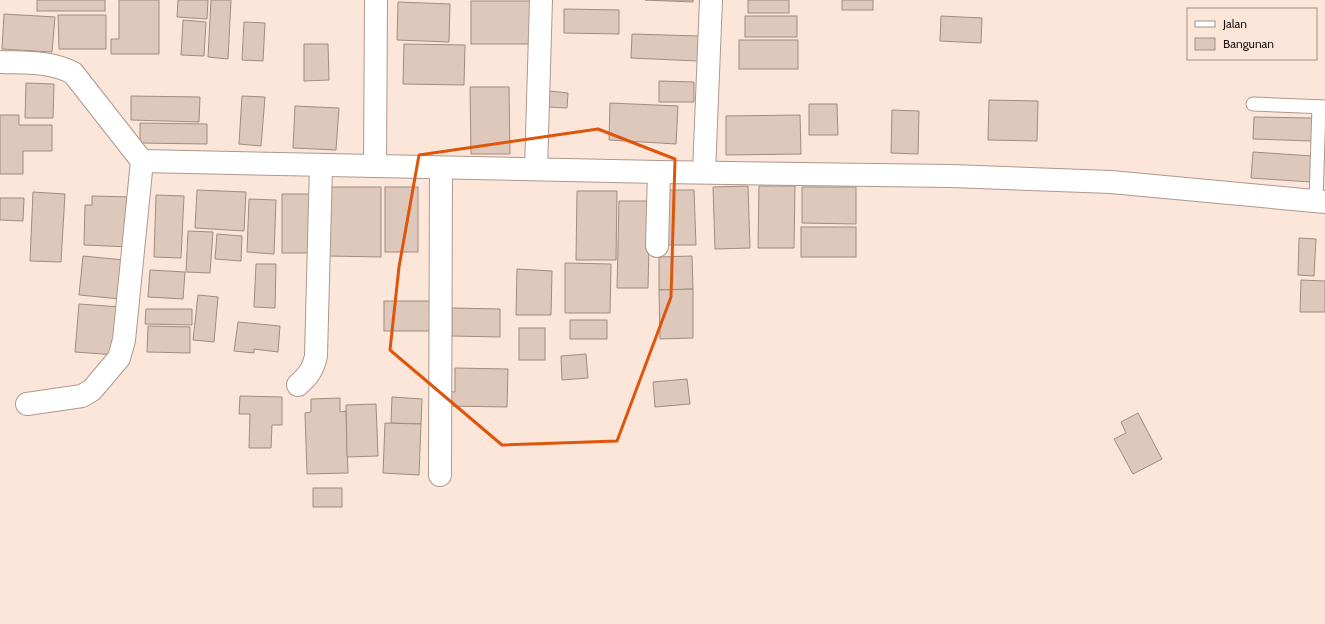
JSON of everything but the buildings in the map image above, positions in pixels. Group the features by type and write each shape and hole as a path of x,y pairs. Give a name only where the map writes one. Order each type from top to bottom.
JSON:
{"street":[{"path":"375,166 376,0"},
{"path":"536,169 541,0"},
{"path":"704,172 711,0"},
{"path":"0,62 51,65 62,67 73,73 142,161 124,340 119,358 92,390 82,396 27,404"},
{"path":"142,161 441,168 951,176 1142,184 1320,201"},
{"path":"298,385 314,366 316,356 321,165"},
{"path":"440,475 441,168"},
{"path":"657,246 659,172"}],"lane":[{"path":"1253,104 1322,107 1320,201"}],"highlighted area":[{"path":"598,129 675,159 671,297 617,441 502,445 390,350 399,267 419,155"}]}
